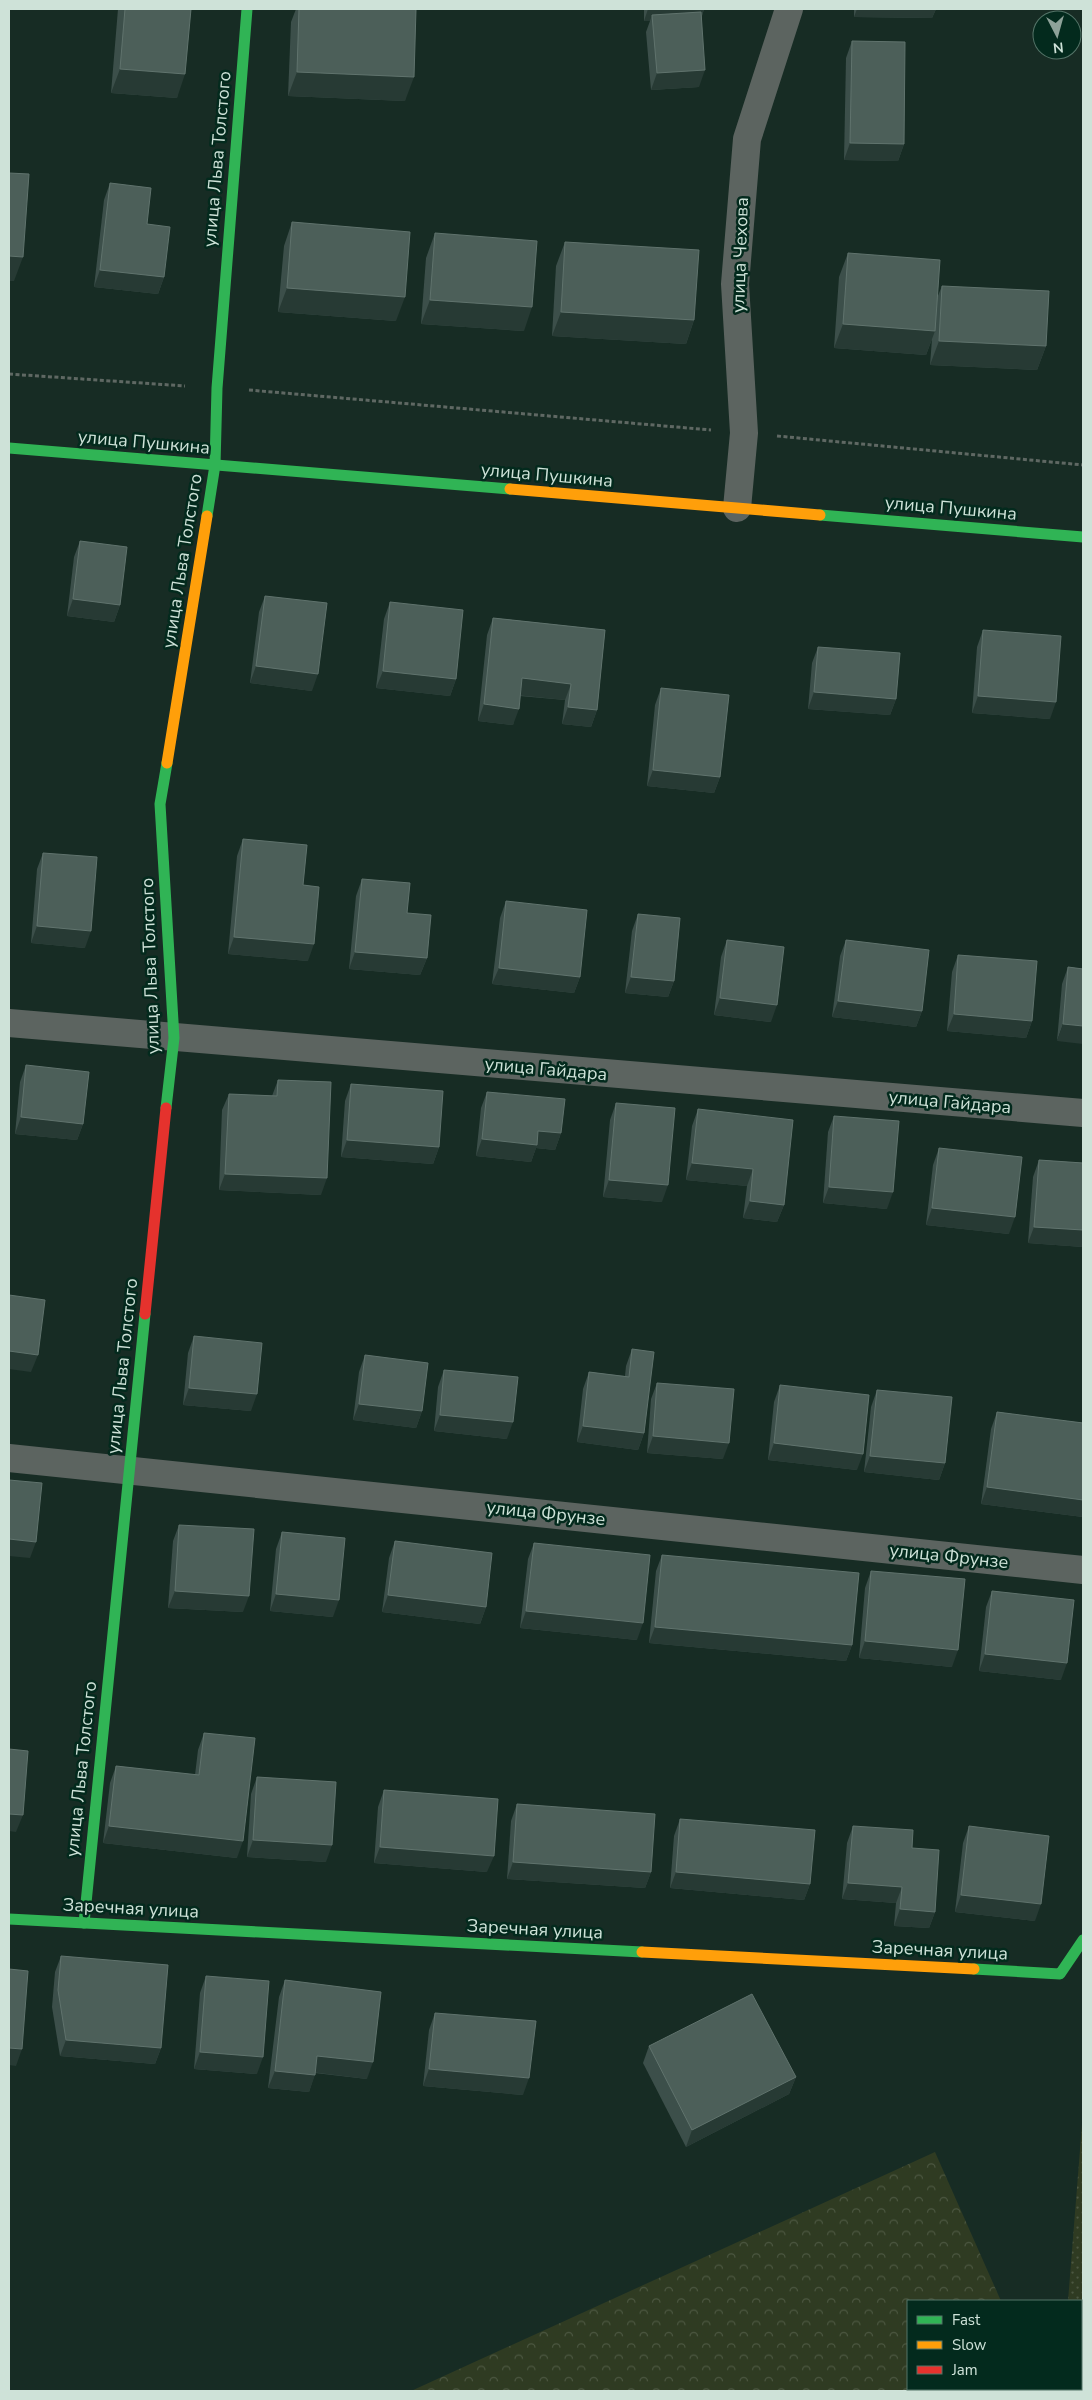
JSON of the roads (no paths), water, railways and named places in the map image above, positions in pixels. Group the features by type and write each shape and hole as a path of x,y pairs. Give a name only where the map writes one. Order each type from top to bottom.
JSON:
{"street":[{"name":"улица Льва Толстого","path":"84,1922 128,1469 174,1038 160,804 215,465 217,388 247,9"},
{"name":"улица Чехова","path":"737,508 744,433 735,284 747,139 789,9"},
{"name":"улица Пушкина","path":"9,448 1083,537"},
{"name":"улица Гайдара","path":"9,1023 1083,1113"},
{"name":"улица Фрунзе","path":"9,1458 1083,1570"},
{"name":"Заречная улица","path":"9,1919 1060,1974 1083,1940"}]}
